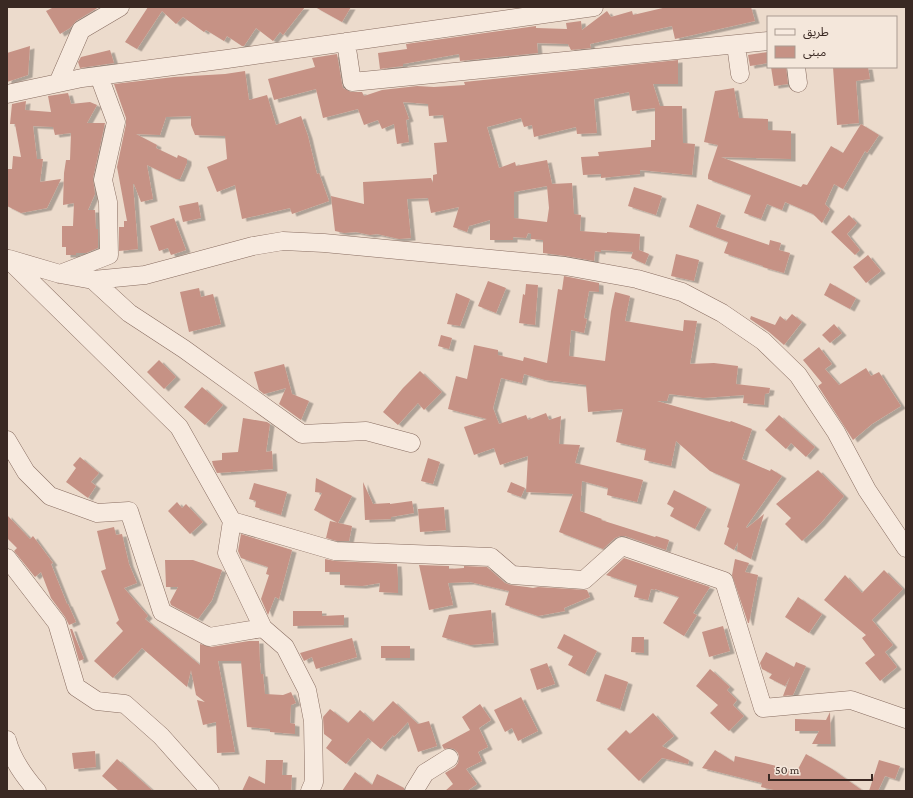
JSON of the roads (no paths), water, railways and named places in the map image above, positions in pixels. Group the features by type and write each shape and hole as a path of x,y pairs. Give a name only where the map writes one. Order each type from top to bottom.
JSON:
{"street":[{"path":"58,83 81,30 120,7"},
{"path":"7,94 99,76 594,7"},
{"path":"346,42 352,82 767,42"},
{"path":"736,45 740,74"},
{"path":"60,274 109,255 108,202 103,180 116,122 99,76"},
{"path":"7,259 60,274 93,280 145,275 254,246 283,241 324,243 565,266 637,279 682,292 722,313 763,342 798,375 836,432 867,490 906,548"},
{"path":"7,259 179,426 232,521 227,553 263,628 285,647 306,690 313,721 314,782 310,791"},
{"path":"93,280 129,313 184,349 302,434 366,431 410,443"},
{"path":"7,440 26,472 50,496 97,513 129,512 162,612 209,637 263,628"},
{"path":"232,521 335,551 492,557 512,575 584,580 622,546 724,581 763,708 851,700 906,718"},
{"path":"7,558 57,623 76,687 97,701 125,704 161,736 210,791"},
{"path":"7,740 14,760 25,777 37,791"},
{"path":"414,791 425,773 449,758"}]}
